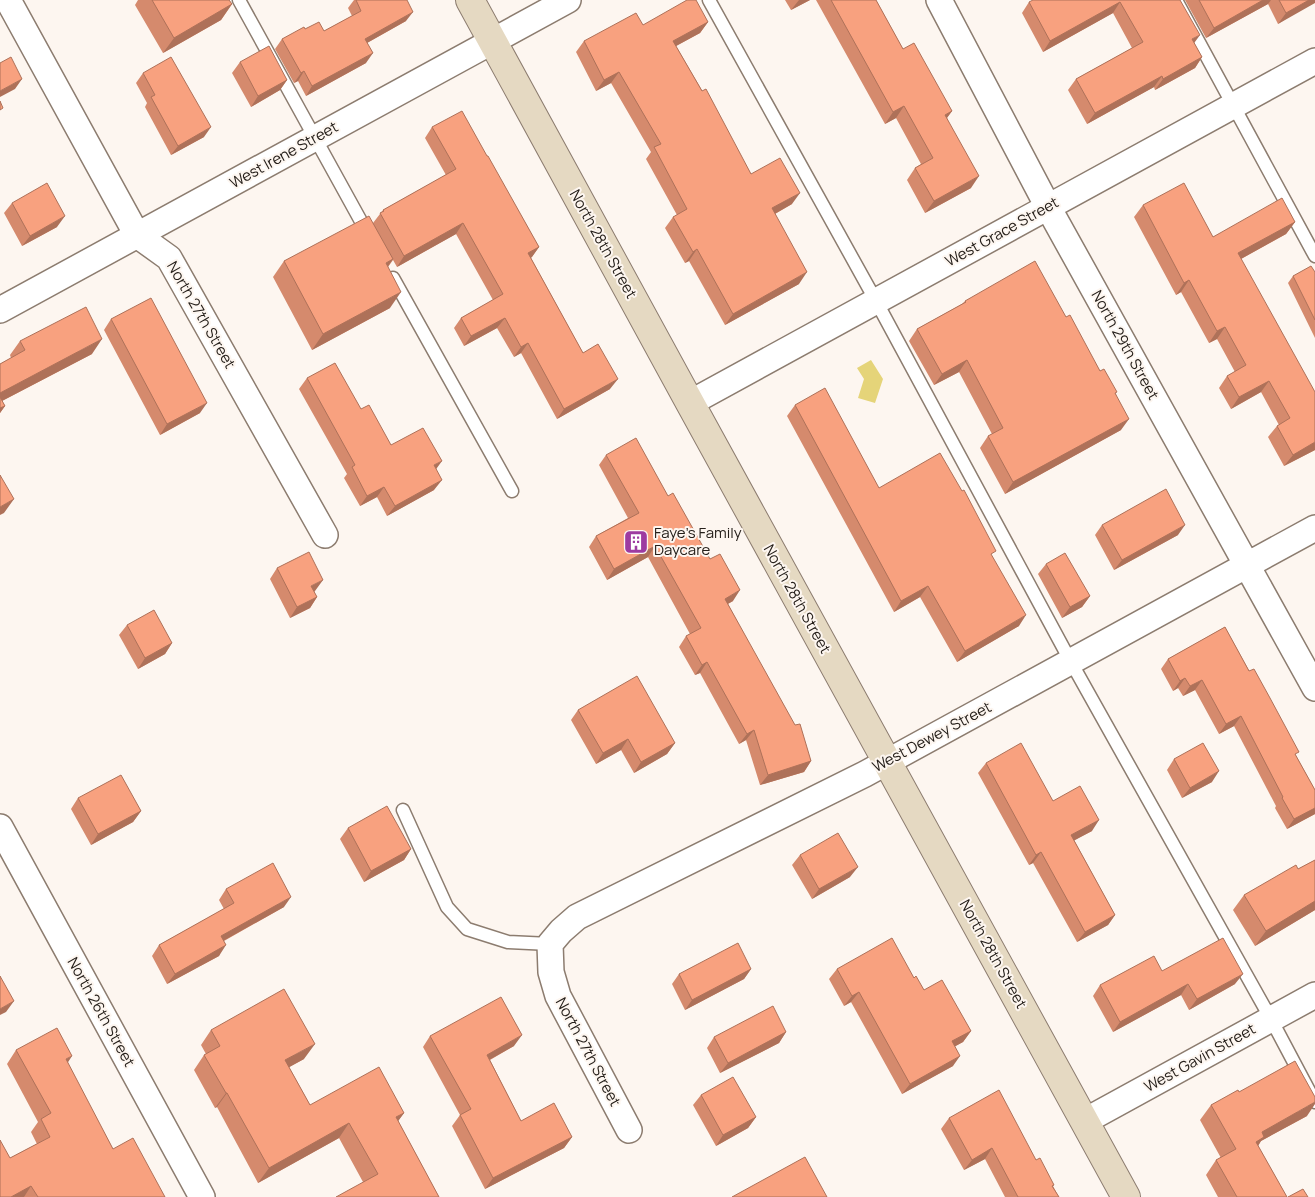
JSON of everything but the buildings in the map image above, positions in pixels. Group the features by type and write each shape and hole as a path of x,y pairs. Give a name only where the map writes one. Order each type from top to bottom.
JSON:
{"street":[{"name":"North 27th Street","path":"8,0 137,235 169,258 325,535"},
{"name":"North 28th Street","path":"470,0 1126,1197"},
{"name":"West Irene Street","path":"0,310 568,0"},
{"name":"North 29th Street","path":"939,0 1048,207 1315,688"},
{"name":"West Grace Street","path":"690,403 1315,61"},
{"name":"West Dewey Street","path":"550,944 577,917 887,762 1315,528"},
{"name":"North 26th Street","path":"0,827 202,1197"},
{"name":"North 27th Street","path":"550,944 551,972 558,996 630,1130"},
{"name":"West Gavin Street","path":"1084,1121 1315,995"}],"lane":[{"path":"239,0 372,241"},
{"path":"709,0 876,301 1071,662 1271,1019 1315,1102"},
{"path":"1176,0 1315,256"},
{"path":"387,267 512,491"},
{"path":"403,810 447,907 467,929 508,942 550,944"}],"shaded area":[{"path":"871,360 883,379 875,403 858,398 864,379 857,368"}],"place":[{"name":"Faye's Family Daycare","path":"636,542"}]}
